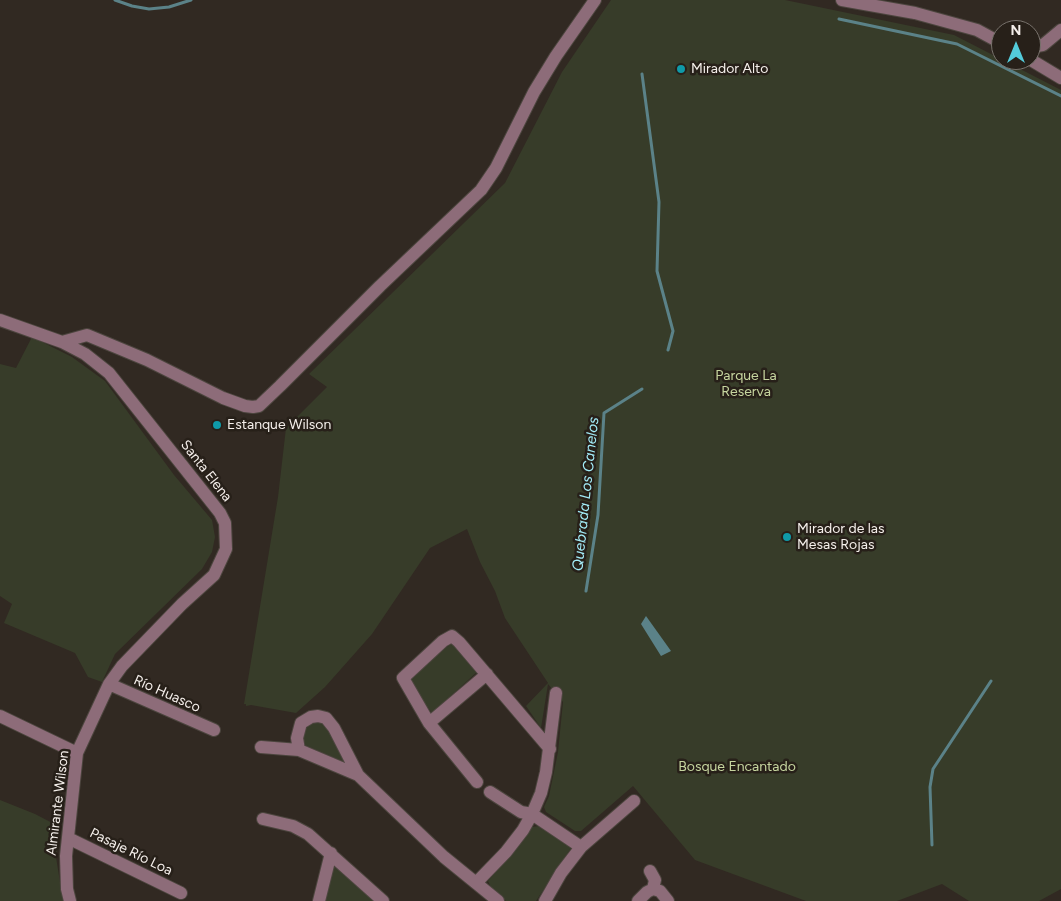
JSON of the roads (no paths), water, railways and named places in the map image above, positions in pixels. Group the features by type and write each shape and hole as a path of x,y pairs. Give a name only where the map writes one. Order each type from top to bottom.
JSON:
{"street":[{"path":"62,342 86,335 147,360 223,398 245,406 258,406 274,393 380,286 481,190 496,168 534,92 556,56 595,0"},
{"path":"842,0 915,13 977,30 991,38"},
{"path":"1041,45 1061,30"},
{"path":"1041,66 1061,78"},
{"name":"Santa Elena","path":"0,320 62,342 85,354 109,374 220,513 225,523 226,549 214,575 145,642 122,666 109,684"},
{"path":"477,782 429,722 403,678 443,641 452,636 550,749"},
{"path":"429,722 486,674"},
{"name":"Río Huasco","path":"109,684 214,730"},
{"name":"Almirante Wilson","path":"70,901 66,877 77,753 109,684"},
{"path":"476,883 506,852 523,830 532,814 546,772 556,694"},
{"path":"0,716 77,753"},
{"path":"299,750 297,738 301,723 311,717 326,718 334,728 358,775 444,857 498,901"},
{"path":"261,746 299,750 358,775"},
{"path":"490,792 521,812 532,814 581,847"},
{"path":"545,901 561,873 581,847 634,801"},
{"path":"263,819 293,826 308,834 383,901"},
{"name":"Pasaje Río Loa","path":"68,838 182,893"},
{"path":"319,901 331,854"},
{"path":"638,901 653,889 655,880 650,871"},
{"path":"476,883 487,901"},
{"path":"653,889 660,891 668,901"}],"water":[{"path":"646,616 671,651 661,656 641,624"}],"waterway":[{"path":"115,0 149,9 169,7 191,0"},
{"path":"839,19 957,44 1061,96"},
{"name":"Quebrada Los Canelos","path":"642,74 659,202 657,271 673,331 668,350"},
{"name":"Quebrada Los Canelos","path":"586,591 598,515 604,413 642,389"},
{"path":"932,845 930,787 933,769 991,681"}],"place":[{"name":"Mirador Alto","path":"681,69"},
{"name":"Estanque Wilson","path":"217,425"},
{"name":"Mirador de las Mesas Rojas","path":"787,537"}],"park label":[{"name":"Parque La Reserva","path":"746,384"},
{"name":"Bosque Encantado","path":"737,767"}]}
